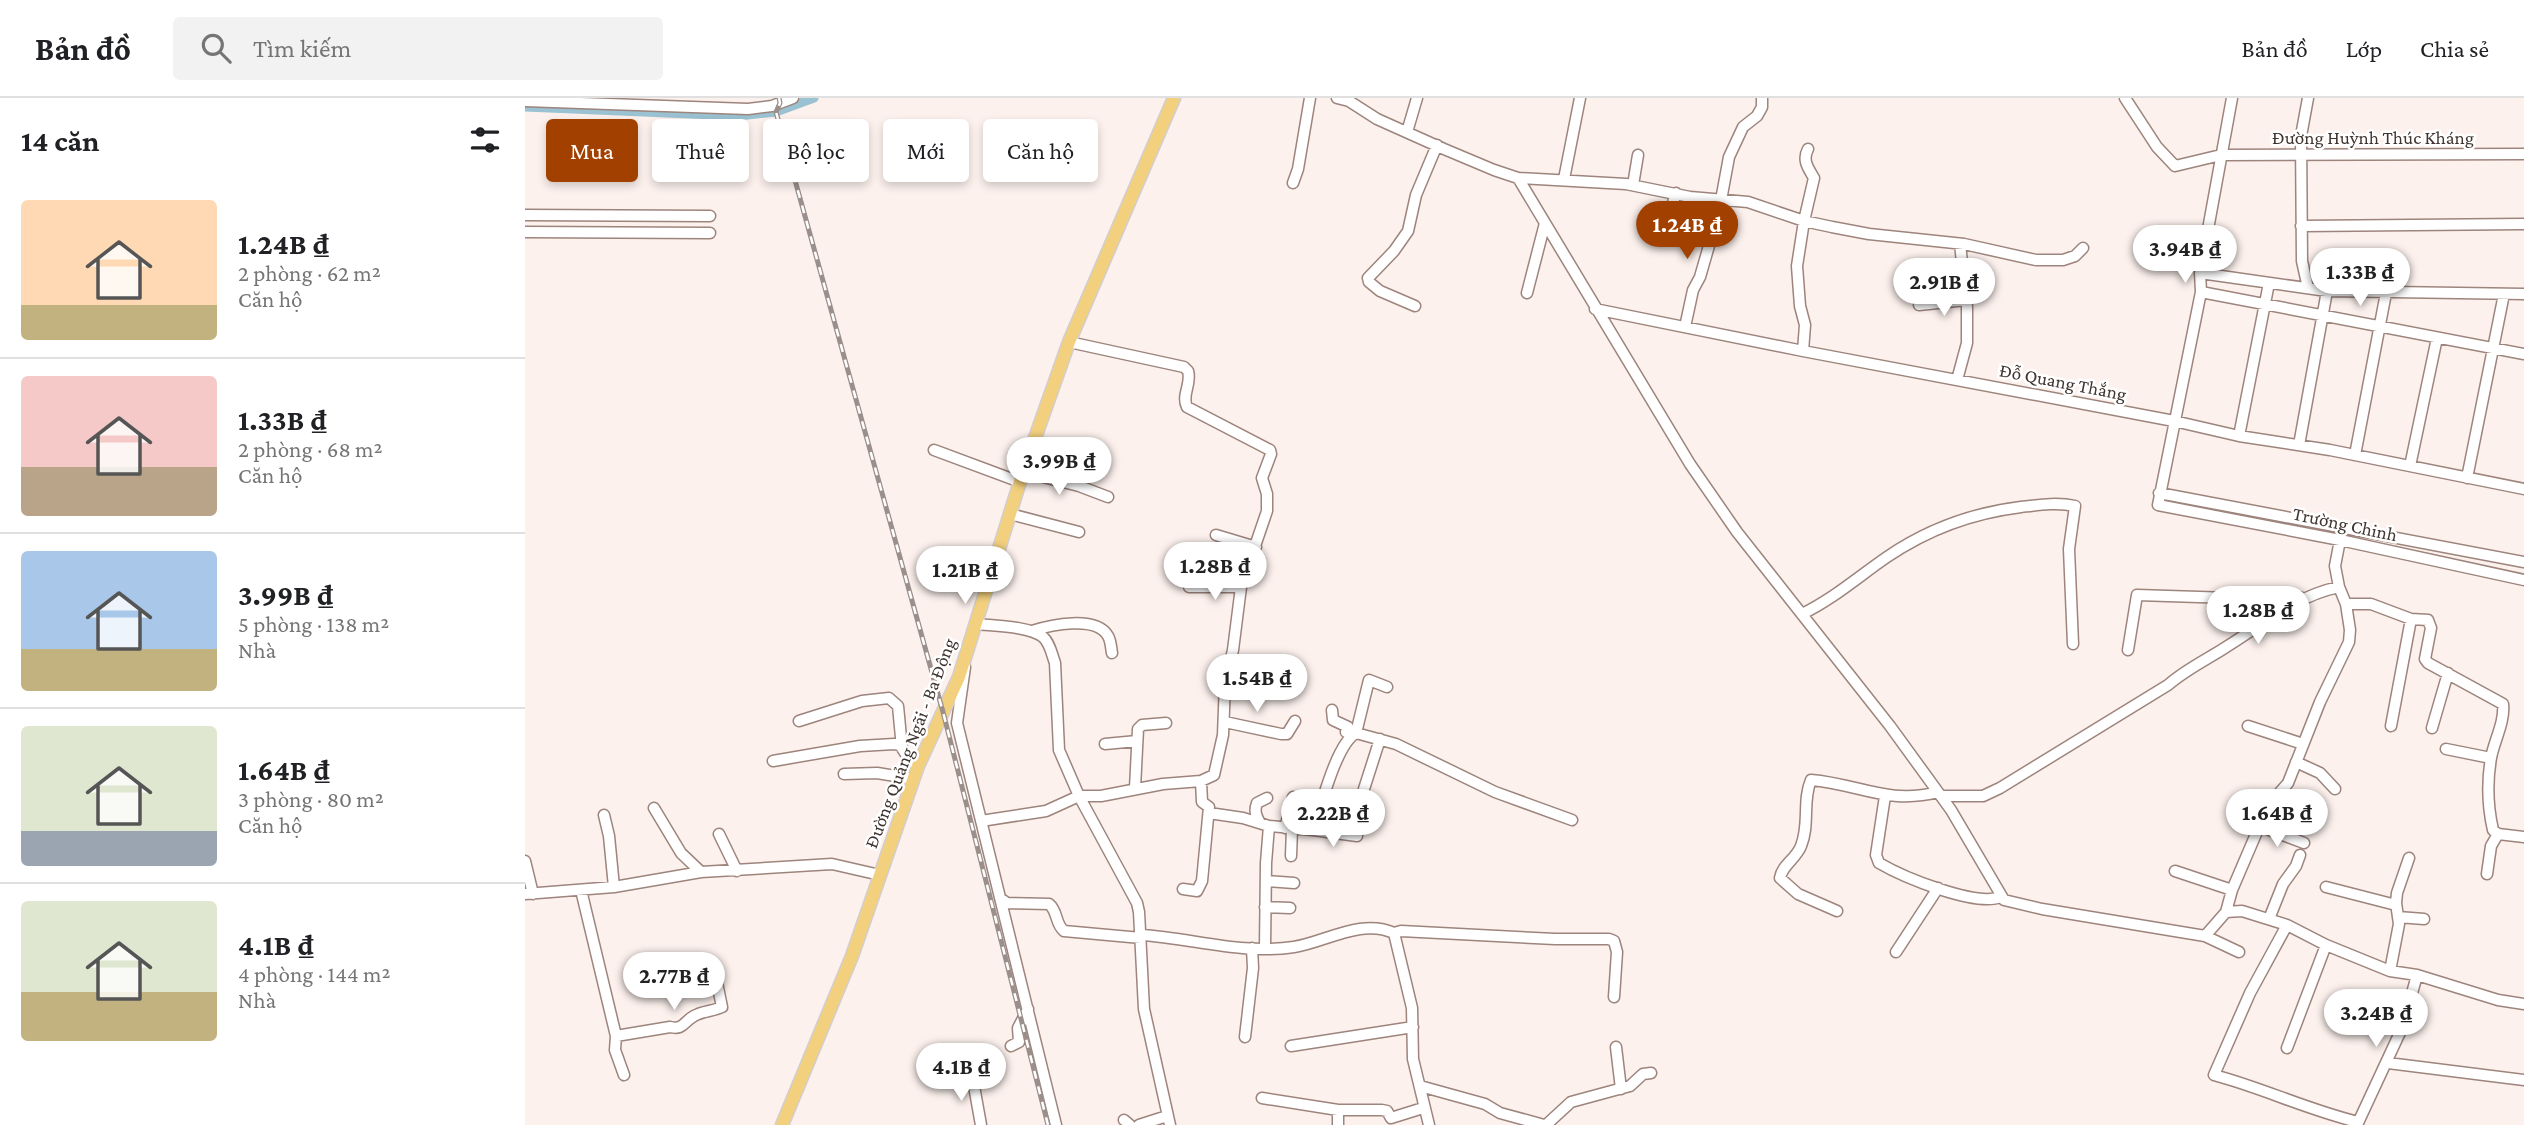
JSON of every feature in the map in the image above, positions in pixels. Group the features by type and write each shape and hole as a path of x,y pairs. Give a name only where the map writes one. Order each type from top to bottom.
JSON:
{"main road":[{"name":"Đường Quảng Ngãi - Ba Động","path":"783,1125 852,956 918,766 959,677 1021,477 1069,342 1174,98"}],"street":[{"path":"525,101 679,103 748,109 790,98"},
{"path":"1293,183 1298,169 1310,98"},
{"path":"1337,98 1349,100 1377,119 1518,178 1633,185 1748,202 1804,221 1869,234 1961,244 2051,261 2075,256 2083,248"},
{"path":"1408,132 1416,98"},
{"path":"1564,179 1580,98"},
{"path":"1685,327 1693,290 1700,277 1721,200 1729,157 1743,127 1757,116 1762,107 1762,98"},
{"name":"Đường Huỳnh Thúc Kháng","path":"2125,98 2157,147 2175,166 2221,155 2524,154"},
{"path":"2159,493 2201,292 2200,273 2232,98"},
{"path":"2308,98 2301,136 2302,261 2308,288"},
{"path":"1415,306 1380,291 1368,278 1394,251 1408,230 1416,195 1437,145"},
{"path":"1803,351 1805,325 1800,306 1797,266 1814,178 1805,163 1808,149"},
{"path":"1633,185 1638,155"},
{"path":"1518,178 1691,464 1737,532 1940,794 2001,897"},
{"path":"1665,229 1677,193"},
{"path":"525,215 710,216"},
{"path":"1527,293 1545,223"},
{"path":"2301,226 2524,224"},
{"path":"525,232 710,233"},
{"path":"1957,380 1967,342 1961,244"},
{"path":"2200,273 2327,291 2524,294"},
{"path":"2239,436 2269,283"},
{"path":"2299,445 2327,291"},
{"path":"2201,292 2524,354"},
{"path":"2355,455 2386,293"},
{"path":"2467,478 2504,294"},
{"path":"1919,305 1966,300"},
{"name":"Đỗ Quang Thắng","path":"1595,309 2175,421 2239,436 2355,455 2524,489"},
{"path":"2410,466 2437,338"},
{"path":"981,821 1046,811 1079,796 1101,796 1135,788 1201,781 1214,775 1225,722 1225,683 1233,650 1241,587 1267,511 1267,494 1262,478 1270,450 1187,407 1185,397 1190,374 1184,367 1069,342"},
{"path":"934,450 1021,477 1079,486 1108,496"},
{"name":"Trường Chinh","path":"2524,562 2159,493 2158,505 2340,540 2524,580"},
{"path":"1802,614 1823,604 1884,559 1934,529 1998,510 2070,505 2075,506 2069,549 2073,643"},
{"path":"1010,514 1079,532"},
{"path":"1216,535 1255,547"},
{"path":"2205,936 2225,912 2268,806 2288,783 2320,702 2349,642 2346,604 2335,566 2340,540"},
{"path":"1189,587 1241,587"},
{"path":"1837,911 1798,894 1780,878 1781,871 1801,846 1806,827 1806,792 1811,780 1885,796 1983,796 2000,788 2302,598 2339,587"},
{"path":"2128,650 2137,595 2230,598 2288,594 2302,598"},
{"path":"2346,604 2378,606 2411,619 2422,618 2431,623 2425,659 2432,666 2503,704 2491,758 2491,821 2493,830 2498,834 2524,837"},
{"path":"2391,726 2411,619"},
{"path":"977,624 1032,631 1059,624 1094,625 1107,635 1112,653"},
{"path":"1032,631 1044,638 1055,663 1059,750 1079,796 1137,903 1144,1009 1169,1121 1139,1125"},
{"path":"965,654 964,685 957,723 1056,1125"},
{"path":"2432,728 2448,673"},
{"path":"1314,830 1326,786 1341,752 1354,734 1369,680 1387,687"},
{"path":"799,720 862,701 889,698 898,706 902,748 918,766"},
{"path":"1332,710 1333,720 1348,727 1346,732 1396,744 1495,792 1572,820"},
{"path":"1225,722 1287,734 1295,721"},
{"path":"1135,788 1139,726 1166,723"},
{"path":"2248,726 2303,744"},
{"path":"1364,789 1380,739"},
{"path":"1105,744 1137,741"},
{"path":"773,761 860,746 894,744 902,748"},
{"path":"2446,749 2491,758"},
{"path":"2296,762 2320,773 2335,789"},
{"path":"844,774 877,773 914,779"},
{"path":"1183,889 1197,891 1201,887 1209,807 1202,802 1201,781"},
{"path":"1885,796 1876,859 1889,869 1938,888 1987,900 2001,897 2042,909 2205,936 2239,952"},
{"path":"1291,856 1289,829 1293,797"},
{"path":"1265,948 1265,825 1255,815 1255,808 1257,803 1267,798"},
{"path":"654,808 681,853 701,872"},
{"path":"1209,813 1289,829 1357,836"},
{"path":"604,815 614,887"},
{"path":"2259,827 2304,842"},
{"path":"719,834 737,871"},
{"path":"2487,874 2491,846 2498,834"},
{"path":"2269,919 2283,884 2296,866 2300,855"},
{"path":"2390,971 2398,917 2397,893 2409,858"},
{"path":"525,861 529,894 614,887 701,872 832,864 880,875"},
{"path":"2175,871 2232,890"},
{"path":"1266,881 1294,883"},
{"path":"2326,887 2396,905"},
{"path":"1896,951 1938,888"},
{"path":"581,890 616,1036 615,1050 624,1075"},
{"path":"1000,898 1014,904 1049,904 1055,910 1059,925 1064,931 1252,948 1298,947 1364,929 1386,929 1394,933 1401,931 1609,939 1614,941 1617,952 1614,997"},
{"path":"1265,907 1290,908"},
{"path":"2225,912 2242,911 2287,925 2326,945 2390,971 2417,975 2498,1000 2524,1004"},
{"path":"2398,917 2424,919"},
{"path":"2287,925 2250,993 2214,1074 2243,1082 2325,1114 2358,1123 2403,1026 2417,975"},
{"path":"1394,933 1410,995 1413,1059 1429,1125"},
{"path":"2287,1048 2326,945"},
{"path":"1245,1037 1253,968 1252,948"},
{"path":"616,1036 670,1027 678,1029 685,1026 693,1016 722,1007 714,968"},
{"path":"1011,1046 1019,1042 1018,1028 1028,1009"},
{"path":"1291,1046 1413,1027"},
{"path":"1616,1047 1621,1089"},
{"path":"2388,1063 2524,1080"},
{"path":"1420,1086 1485,1104 1500,1113 1545,1125 1571,1102 1630,1087 1643,1074 1651,1073"},
{"path":"972,1075 981,1125"},
{"path":"1262,1098 1338,1110 1382,1110 1387,1111 1391,1122 1423,1108"},
{"path":"1338,1110 1338,1125"}],"waterway":[{"path":"525,107 738,116 776,112 814,98"}],"railway":[{"path":"779,98 776,112 943,712 1048,1125"}]}
